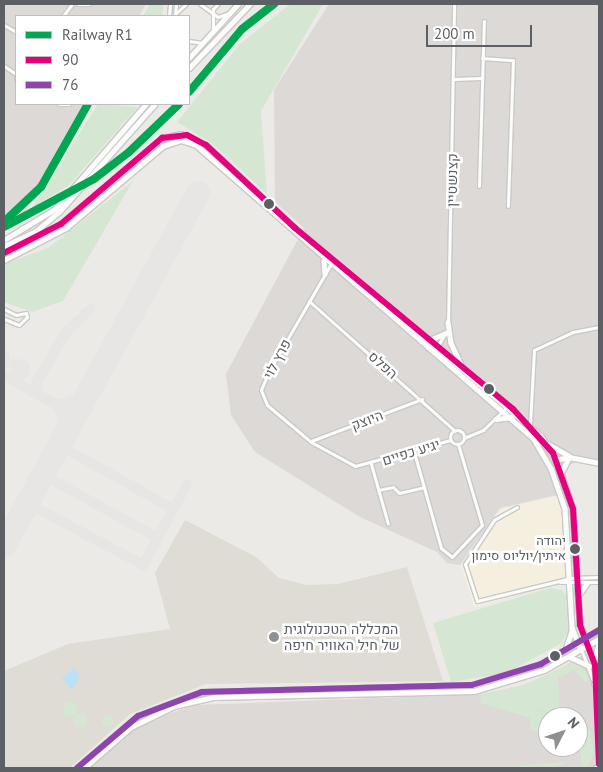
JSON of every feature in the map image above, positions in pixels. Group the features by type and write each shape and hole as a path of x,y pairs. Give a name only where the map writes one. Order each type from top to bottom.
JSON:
{"street":[{"path":"64,15 72,4"},
{"path":"78,4 89,4"},
{"path":"175,15 177,4 185,6"},
{"path":"200,4 220,17 231,12"},
{"path":"212,34 213,11 218,4"},
{"path":"190,57 238,4"},
{"path":"190,67 250,4"},
{"name":"קצנשטיין","path":"434,352 446,333 448,322 454,4"},
{"path":"175,15 185,6"},
{"path":"479,186 484,21"},
{"path":"4,25 15,31"},
{"path":"190,42 203,43"},
{"path":"482,58 513,60 508,206"},
{"path":"4,66 15,72"},
{"path":"454,79 481,78"},
{"path":"90,173 145,105"},
{"path":"4,246 28,232 55,209 154,105"},
{"path":"4,253 61,224 159,141 181,134 206,145 334,259 509,405 530,424 543,440 556,459 576,524 580,625 594,660"},
{"path":"4,260 66,228 160,148 181,140 204,150 330,265 512,417 549,462 565,509 571,580 572,628 565,650"},
{"path":"4,240 28,232"},
{"path":"322,258 325,274 337,270"},
{"name":"פרץ לוי","path":"334,259 261,390 267,405 311,442 344,462 371,464"},
{"name":"הפלס","path":"309,301 423,399 464,438"},
{"path":"4,308 16,315 26,313 27,317 19,325 4,319"},
{"path":"448,322 452,349 464,369"},
{"path":"530,424 534,350 573,332 599,327"},
{"path":"429,339 438,340 446,333"},
{"name":"היוצק","path":"311,442 423,399"},
{"path":"458,444 464,438 496,419 509,405"},
{"path":"496,419 512,417"},
{"path":"414,452 442,548 452,557 482,525 458,444 451,440 455,430"},
{"name":"יגיע כפיים","path":"371,464 451,440"},
{"path":"543,440 572,457 599,463"},
{"path":"549,462 572,457"},
{"path":"562,475 562,465 572,457"},
{"path":"371,464 388,524"},
{"path":"378,490 393,487 399,493 424,486"},
{"path":"517,506 494,520 464,564 474,598 482,601 560,582 599,578"},
{"path":"579,580 587,583 599,582"},
{"path":"579,594 587,583"},
{"path":"580,625 586,631 599,630"},
{"path":"572,628 589,666 593,682"},
{"path":"77,768 138,716 202,692 462,686 510,676 565,650 599,630"},
{"path":"84,768 141,721 214,697 474,691 531,676 599,640"},
{"path":"597,766 593,682 594,660 599,640"},
{"path":"568,657 589,666"},
{"path":"593,682 599,684"}],"shaded area":[{"path":"4,4 146,4 140,15 15,15 15,105 89,105 41,192 25,211 4,223"},
{"path":"329,4 599,4 599,465 579,461 564,467 570,492 500,508 460,565 447,563 437,552 360,517 255,452 231,415 226,374 304,228 275,202 274,90"},
{"path":"559,495 567,523 569,578 474,608 461,566 490,521 502,509"},
{"name":"המכללה הטכנולוגית של חיל האוויר חיפה","path":"185,520 256,557 279,578 307,585 338,584 407,567 443,681 206,684 130,714 70,768 4,768 4,671 68,644 170,629 155,573"},
{"path":"599,646 599,768 89,768 140,723 196,705 483,694 537,682"}],"green space":[{"path":"150,4 164,4 162,15 144,15"},
{"path":"290,4 323,4 261,111 267,194 213,144 177,122 239,45"},
{"path":"97,105 138,107 68,186 33,207"},
{"path":"133,181 63,301 32,312 4,302 4,264 48,248"},
{"path":"550,588 561,590 569,597 569,628 562,643 506,673 451,682 433,623"},
{"path":"572,663 582,663 589,679 586,682 574,670 558,678 560,707 538,707 538,709 521,704 538,710 538,732 531,731 530,718 480,703 481,694 521,686"},
{"path":"67,702 73,702 77,709 73,716 67,716 63,712 63,706"},
{"path":"77,713 83,713 87,720 83,727 77,727 73,723 73,717"},
{"path":"106,715 110,715 114,721 110,727 106,727 102,723 102,719"},
{"path":"588,729 590,730 594,753 587,768 582,768 581,757 588,757"},
{"path":"567,762 553,768 511,768 524,765"}],"water":[{"path":"74,668 80,675 72,690 62,678"}],"taxiway":[{"path":"86,396 58,405 40,396 36,383 67,331 90,309"},
{"path":"4,355 5,364"},
{"path":"19,384 15,364 24,365 25,373"},
{"path":"4,375 40,396"},
{"path":"58,405 67,431"},
{"path":"59,445 173,509"},
{"path":"43,475 158,538"},
{"path":"27,503 143,565 187,484"}],"runway":[{"path":"4,546 198,193"}],"rail line":[{"name":"R1","path":"190,91 242,29 274,4"},
{"name":"R1","path":"7,219 41,187 87,105"},
{"name":"R1","path":"4,227 94,179 129,152 178,105"}],"transit line":[{"name":"90","path":"4,253 61,224 162,138 187,135 206,145 295,228 513,409 553,453 573,509 580,625 595,665 599,764"},
{"name":"76","path":"77,768 138,716 202,692 472,685 541,664 599,630"}],"place":[{"name":"יהודה איתין/יוליוס סימון","path":"575,549"},
{"name":"המכללה הטכנולוגית של חיל האוויר חיפה","path":"274,637"}]}
